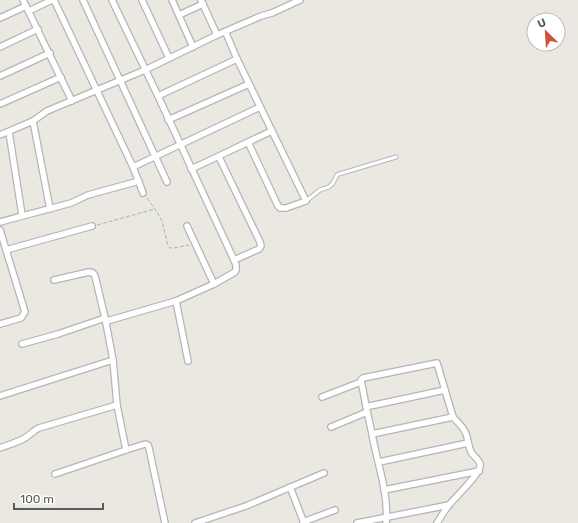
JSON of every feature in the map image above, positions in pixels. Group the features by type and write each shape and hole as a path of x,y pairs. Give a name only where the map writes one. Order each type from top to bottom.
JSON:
{"street":[{"path":"0,18 26,6 53,0 133,167 143,193"},
{"path":"83,0 167,182"},
{"path":"22,344 176,301 214,284 233,274 236,270 234,260 112,0"},
{"path":"142,0 169,58"},
{"path":"172,0 194,47"},
{"path":"0,135 33,121 47,111 120,81 217,35 275,12 300,0"},
{"path":"179,15 202,2 217,35"},
{"path":"26,6 72,101"},
{"path":"0,47 38,29"},
{"path":"226,32 260,108 306,201 286,208 280,208 278,206 248,142"},
{"path":"0,76 50,54"},
{"path":"158,96 237,59"},
{"path":"0,104 61,76"},
{"path":"168,120 249,84"},
{"path":"133,167 260,108"},
{"path":"33,121 50,209"},
{"path":"191,169 272,131"},
{"path":"9,132 22,215"},
{"path":"219,156 261,246 259,249 234,260"},
{"path":"0,222 71,203 88,195 139,181"},
{"path":"6,250 92,226"},
{"path":"187,226 214,284"},
{"path":"0,230 25,312 21,318 0,324"},
{"path":"54,280 89,272 93,273 95,276 106,320 113,360 116,405 126,450"},
{"path":"176,301 188,361"},
{"path":"0,396 113,360"},
{"path":"322,397 361,382 363,378 437,363 453,417 464,429 472,453 481,466 468,485 449,505 437,523"},
{"path":"361,382 379,462 384,490 386,520"},
{"path":"331,427 367,409 445,390"},
{"path":"0,448 29,436 33,430 116,405"},
{"path":"372,434 453,417"},
{"path":"379,462 468,443"},
{"path":"55,474 145,444 148,445 165,523"},
{"path":"384,490 479,470"},
{"path":"195,523 246,506 324,473"},
{"path":"290,487 304,522 335,510"},
{"path":"357,523 386,520 449,505"}],"lane":[{"path":"306,201 320,190 329,187 339,174 396,157"}],"path":[{"path":"143,193 162,221 168,246 170,248 196,243"},
{"path":"92,226 155,209"}]}
